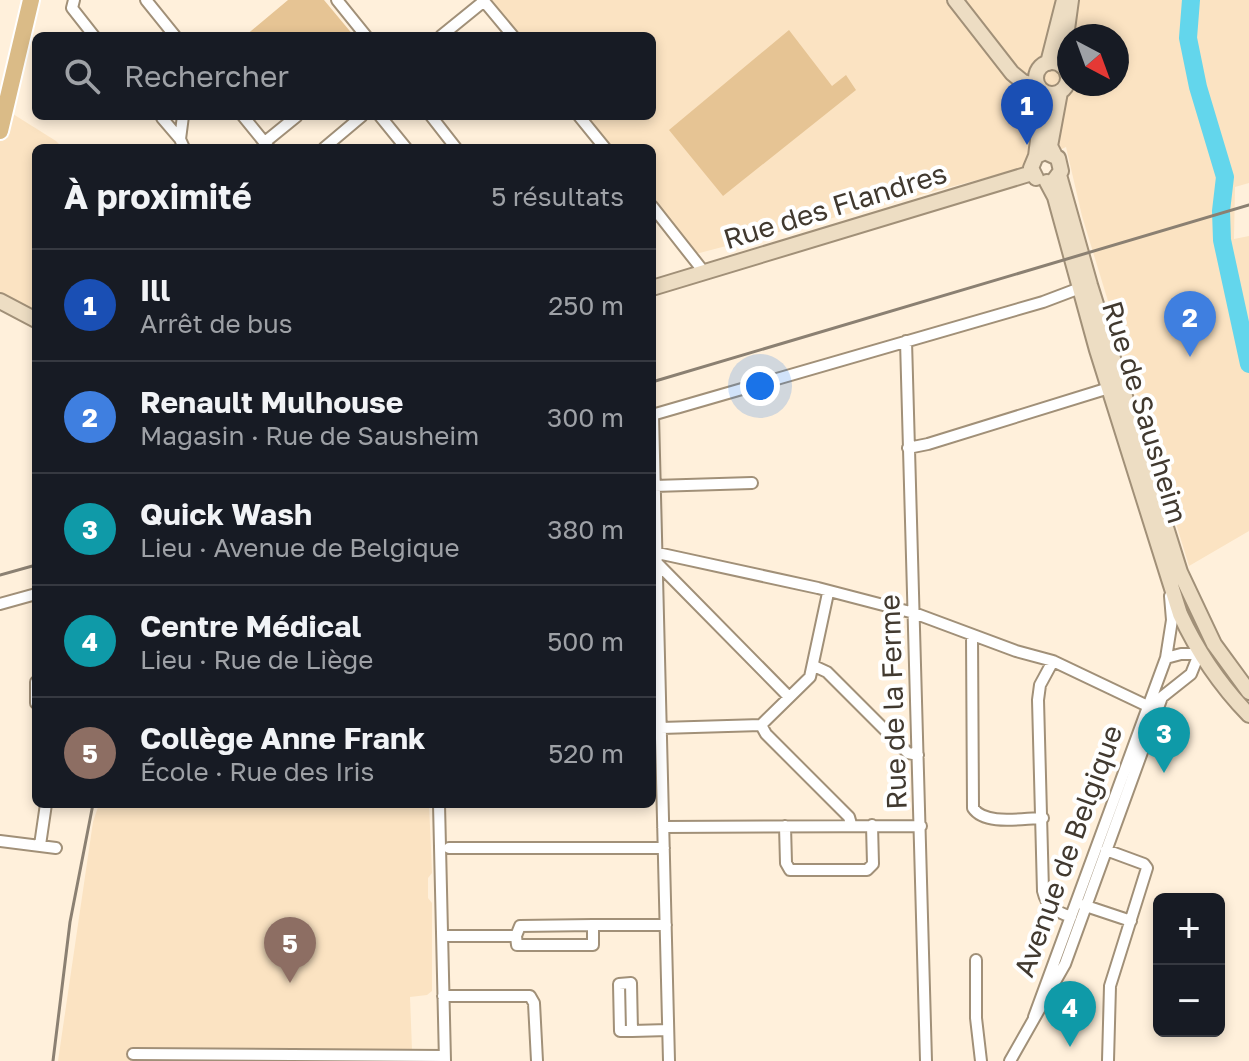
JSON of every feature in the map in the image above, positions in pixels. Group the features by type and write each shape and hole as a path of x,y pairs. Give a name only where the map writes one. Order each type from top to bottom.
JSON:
{"main road":[{"path":"0,131 6,78 31,0"},
{"path":"955,0 1017,78 1045,75 1057,78"},
{"path":"1059,96 1050,146 1060,162 1053,179 1038,180 1032,173 1032,164 1036,156 1045,75 1064,0"},
{"path":"1057,93 1050,94 1045,75 1071,0"},
{"path":"1036,156 1045,152 1054,154"},
{"name":"Rue des Flandres","path":"656,287 1032,173"},
{"name":"Rue de Sausheim","path":"1053,179 1055,197 1115,386 1168,579 1199,654 1217,681 1249,715"},
{"path":"0,301 32,320"},
{"path":"0,313 32,321"},
{"name":"Rue de Sausheim","path":"1115,386 1180,572 1214,644 1249,692"}],"street":[{"path":"146,0 172,32"},
{"path":"337,0 363,32"},
{"path":"446,32 483,0 510,32"},
{"path":"73,2 74,13 91,32"},
{"path":"164,120 182,143"},
{"path":"182,143 183,120"},
{"path":"246,120 266,144"},
{"path":"268,144 293,120"},
{"path":"329,144 357,120"},
{"path":"383,120 403,144"},
{"path":"434,120 453,144"},
{"path":"582,120 602,144"},
{"path":"656,211 704,272"},
{"path":"656,414 1029,307 1085,287"},
{"name":"Rue de la Ferme","path":"906,341 926,1061"},
{"path":"908,448 1115,386"},
{"path":"656,486 752,483"},
{"path":"656,556 682,558 828,593 842,593 914,613 1053,661 1152,707"},
{"path":"656,556 674,580 789,697"},
{"path":"656,556 659,589 656,705 661,728 669,1061"},
{"path":"659,589 674,580 682,558"},
{"name":"Avenue de Belgique","path":"1034,1017 1071,917 1082,905 1106,850 1152,707 1166,658 1172,620 1168,579"},
{"path":"661,728 761,725 810,677 828,593"},
{"path":"0,604 32,595"},
{"path":"972,635 973,808 986,818 1043,818"},
{"path":"1166,658 1199,654 1214,644"},
{"name":"Avenue de Belgique","path":"1010,1061 1065,964 1082,905 1152,707 1169,689 1191,674 1199,654"},
{"path":"1053,661 1040,685 1038,700 1043,891 1046,904 1071,917"},
{"path":"814,666 827,672 908,753 918,755"},
{"path":"761,725 766,734 849,817 851,824"},
{"path":"40,845 45,808"},
{"path":"133,1054 269,1059 445,1059 439,808"},
{"path":"785,826 786,863 790,870 867,870 873,864 872,825"},
{"path":"663,827 921,826"},
{"path":"0,841 56,848"},
{"path":"449,848 664,848"},
{"path":"1106,850 1144,864 1147,868 1110,986 1108,1061"},
{"path":"1082,905 1131,921"},
{"path":"593,925 593,945 517,945 520,926 593,925 666,925"},
{"path":"442,936 516,936"},
{"path":"976,960 976,1018 981,1061"},
{"path":"443,996 530,996 534,1003 537,1061"},
{"path":"632,1031 668,1030"}],"shaded area":[{"path":"288,0 324,0 351,32 250,32"},
{"path":"490,0 1249,0 1249,183 1235,187 1234,239 1249,236 1249,531 1189,566 1082,216 1066,147 1019,169 692,255 656,209 656,144 604,144 585,120 656,120 656,32 516,32"},
{"path":"789,30 832,86 846,75 856,90 723,196 669,130"},
{"path":"5,109 59,144 32,144 32,318 0,301 0,131"},
{"path":"98,808 429,808 432,873 428,878 428,898 432,903 432,991 427,995 410,997 412,1050 435,1051 435,1061 58,1061 93,822"}],"waterway":[{"path":"1191,0 1188,38 1198,87 1225,177 1222,240 1249,364"}],"railway":[{"path":"656,381 1249,205"},
{"path":"0,575 32,566"},
{"path":"53,1061 70,922 92,808"}],"place":[{"name":"Ill","path":"1027,145"},
{"name":"Renault Mulhouse","path":"1190,357"},
{"name":"Quick Wash","path":"1164,773"},
{"name":"Collège Anne Frank","path":"290,983"},
{"name":"Centre Médical","path":"1070,1047"}]}
